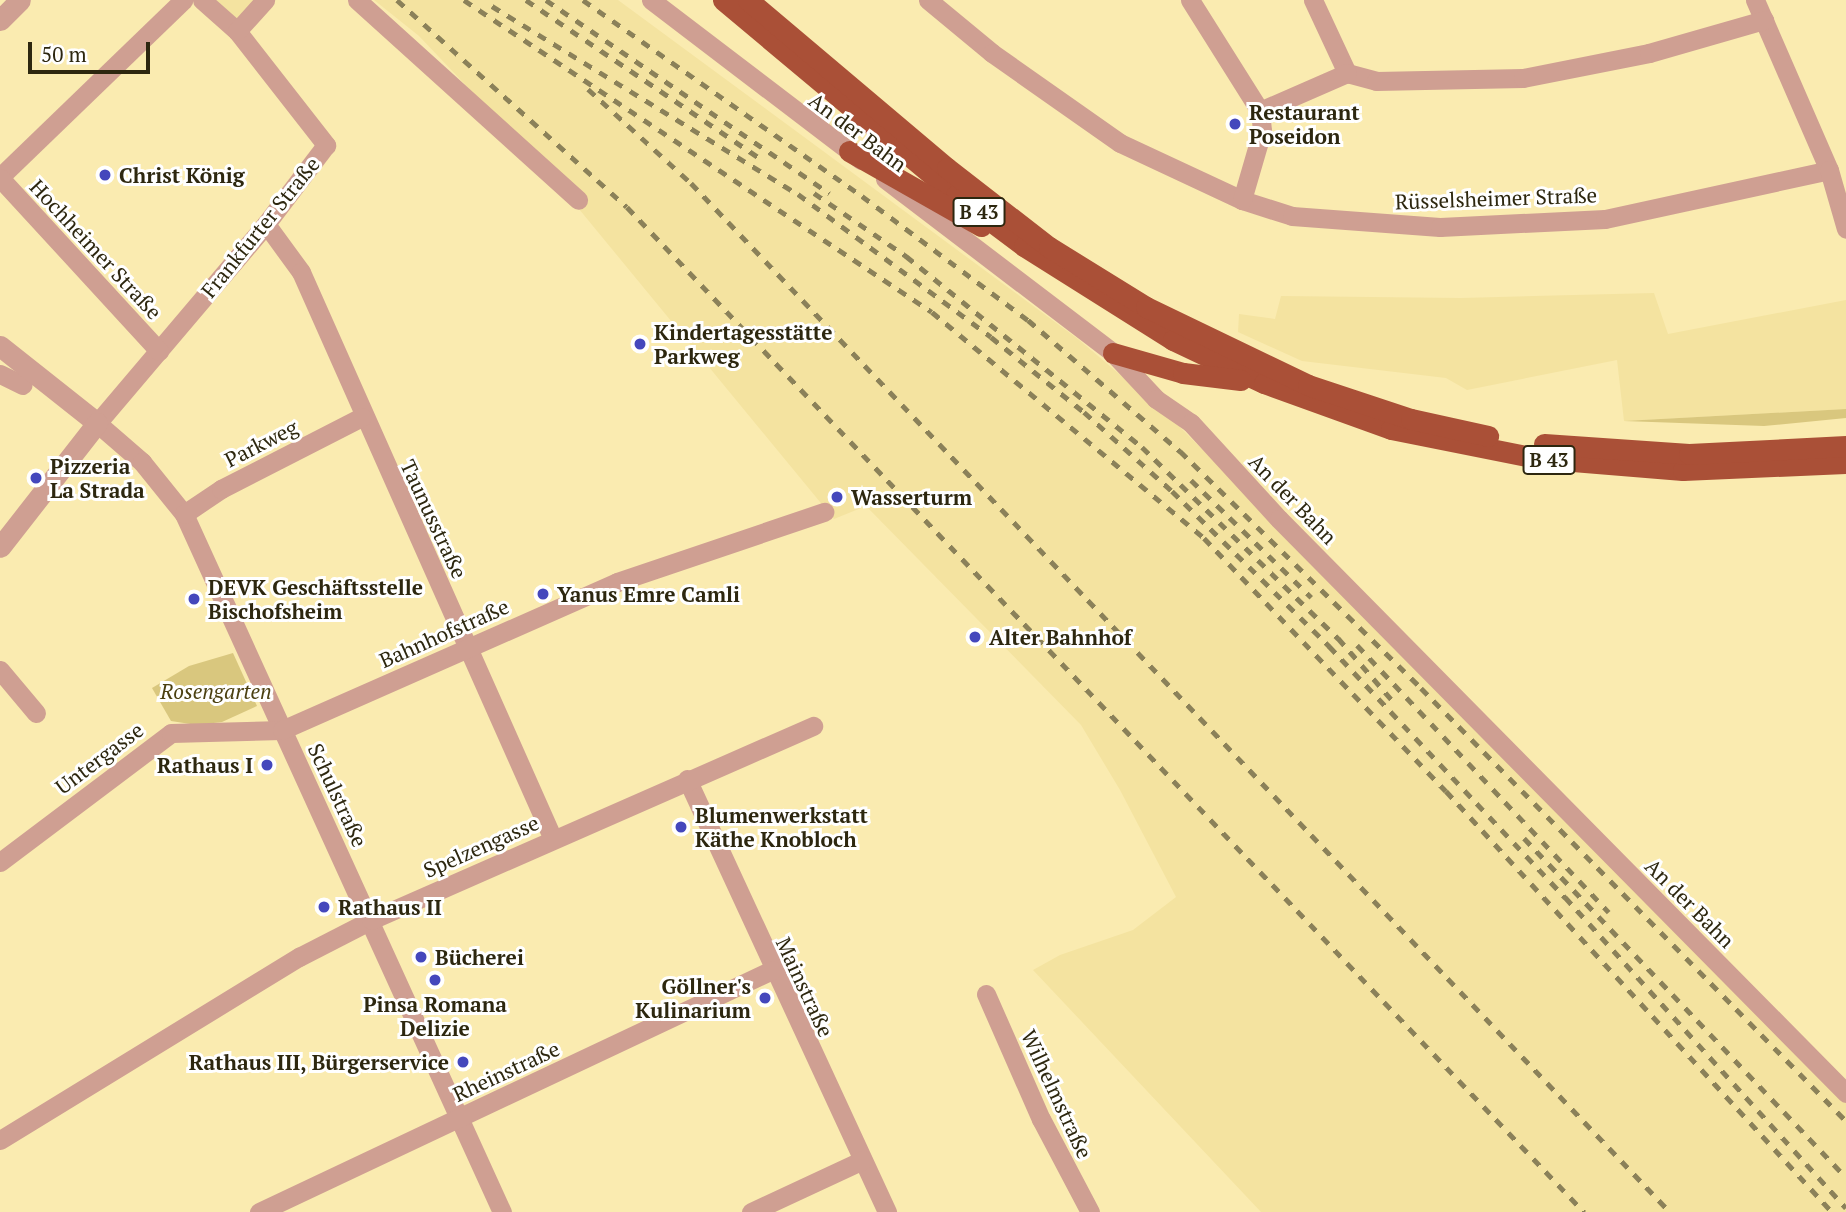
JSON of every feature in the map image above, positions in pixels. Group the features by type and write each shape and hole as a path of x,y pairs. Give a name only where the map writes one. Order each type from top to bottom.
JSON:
{"highway":[{"name":"B 43","path":"723,0 956,195 1024,246 1173,340 1264,383 1391,429 1536,458 1683,470 1846,463"},
{"name":"B 43","path":"748,0 947,168 1049,247 1146,307 1308,385 1463,431 1570,448 1689,454 1846,446"},
{"path":"849,151 957,214 1024,246"},
{"path":"1113,353 1183,373 1264,383"}],"street":[{"path":"0,20 20,0"},
{"path":"0,178 183,0"},
{"path":"202,0 235,29 265,0"},
{"path":"357,0 578,200"},
{"name":"An der Bahn","path":"651,0 1113,353 1156,399 1191,423 1279,519 1846,1093"},
{"name":"Rüsselsheimer Straße","path":"928,0 992,53 1121,143 1241,200 1292,216 1454,226 1605,219 1829,170"},
{"path":"1190,0 1259,111 1262,131 1241,200"},
{"path":"1313,0 1347,74"},
{"path":"1755,0 1829,170 1846,229"},
{"path":"1259,111 1347,74 1376,81 1524,78 1649,53 1764,20"},
{"name":"Frankfurter Straße","path":"0,547 97,423 266,224 326,145 235,29"},
{"name":"Hochheimer Straße","path":"0,178 159,351"},
{"name":"Taunusstraße","path":"266,224 301,272 362,417 553,839"},
{"path":"0,346 97,423"},
{"path":"0,374 23,385"},
{"name":"Parkweg","path":"184,514 221,489 362,417"},
{"name":"Schulstraße","path":"97,423 142,462 184,514 502,1212"},
{"name":"Bahnhofstraße","path":"282,730 617,582 824,512"},
{"path":"0,670 36,713"},
{"name":"Spelzengasse","path":"0,1140 299,957 371,920 687,779 813,726"},
{"name":"Untergasse","path":"0,862 171,733 282,730"},
{"name":"Mainstraße","path":"687,779 772,970 887,1212"},
{"name":"Rheinstraße","path":"259,1212 772,970"},
{"name":"Wilhelmstraße","path":"986,994 1041,1119 1090,1212"},
{"path":"751,1212 863,1160"}],"shaded area":[{"path":"216,0 258,0 239,21"},
{"path":"374,0 618,0 1078,339 1171,418 1846,1097 1846,1212 1261,1212 1033,970 1060,955 1133,930 1176,897 1120,790 1081,725 866,506 834,519 551,175 419,36"},
{"path":"1654,293 1668,334 1846,300 1846,409 1624,421 1617,360 1467,390 1446,378 1302,361 1238,332 1239,314 1275,319 1281,296 1461,298"}],"green space":[{"path":"1846,409 1846,418 1764,426 1624,421"},
{"name":"Rosengarten","path":"233,653 257,706 222,722 197,725 171,721 152,688 189,666"}],"railway":[{"path":"397,0 627,207 1584,1212"},
{"path":"464,0 932,312 1204,538 1446,791 1832,1212"},
{"path":"526,0 764,161"},
{"path":"546,0 829,193"},
{"path":"583,0 862,196 1028,320 1180,451 1421,688 1846,1121"},
{"path":"492,6 798,194 991,337 1084,412 1172,491 1329,646 1565,897 1846,1208"},
{"path":"588,89 691,183 1670,1212"},
{"path":"814,193 906,256 1142,447 1338,638 1391,699"},
{"path":"1191,480 1311,597"},
{"path":"1357,645 1609,912"},
{"path":"1524,838 1846,1177"}],"place":[{"name":"Restaurant Poseidon","path":"1235,124"},
{"name":"Christ König","path":"105,175"},
{"name":"Kindertagesstätte Parkweg","path":"640,344"},
{"name":"Pizzeria La Strada","path":"36,478"},
{"name":"Wasserturm","path":"837,497"},
{"name":"Yanus Emre Camli","path":"543,594"},
{"name":"DEVK Geschäftsstelle Bischofsheim","path":"194,599"},
{"name":"Alter Bahnhof","path":"975,637"},
{"name":"Rathaus I","path":"267,765"},
{"name":"Blumenwerkstatt Käthe Knobloch","path":"681,827"},
{"name":"Rathaus II","path":"324,907"},
{"name":"Bücherei","path":"421,957"},
{"name":"Pinsa Romana Delizie","path":"435,980"},
{"name":"Göllner's Kulinarium","path":"765,998"},
{"name":"Rathaus III, Bürgerservice","path":"463,1062"}]}
